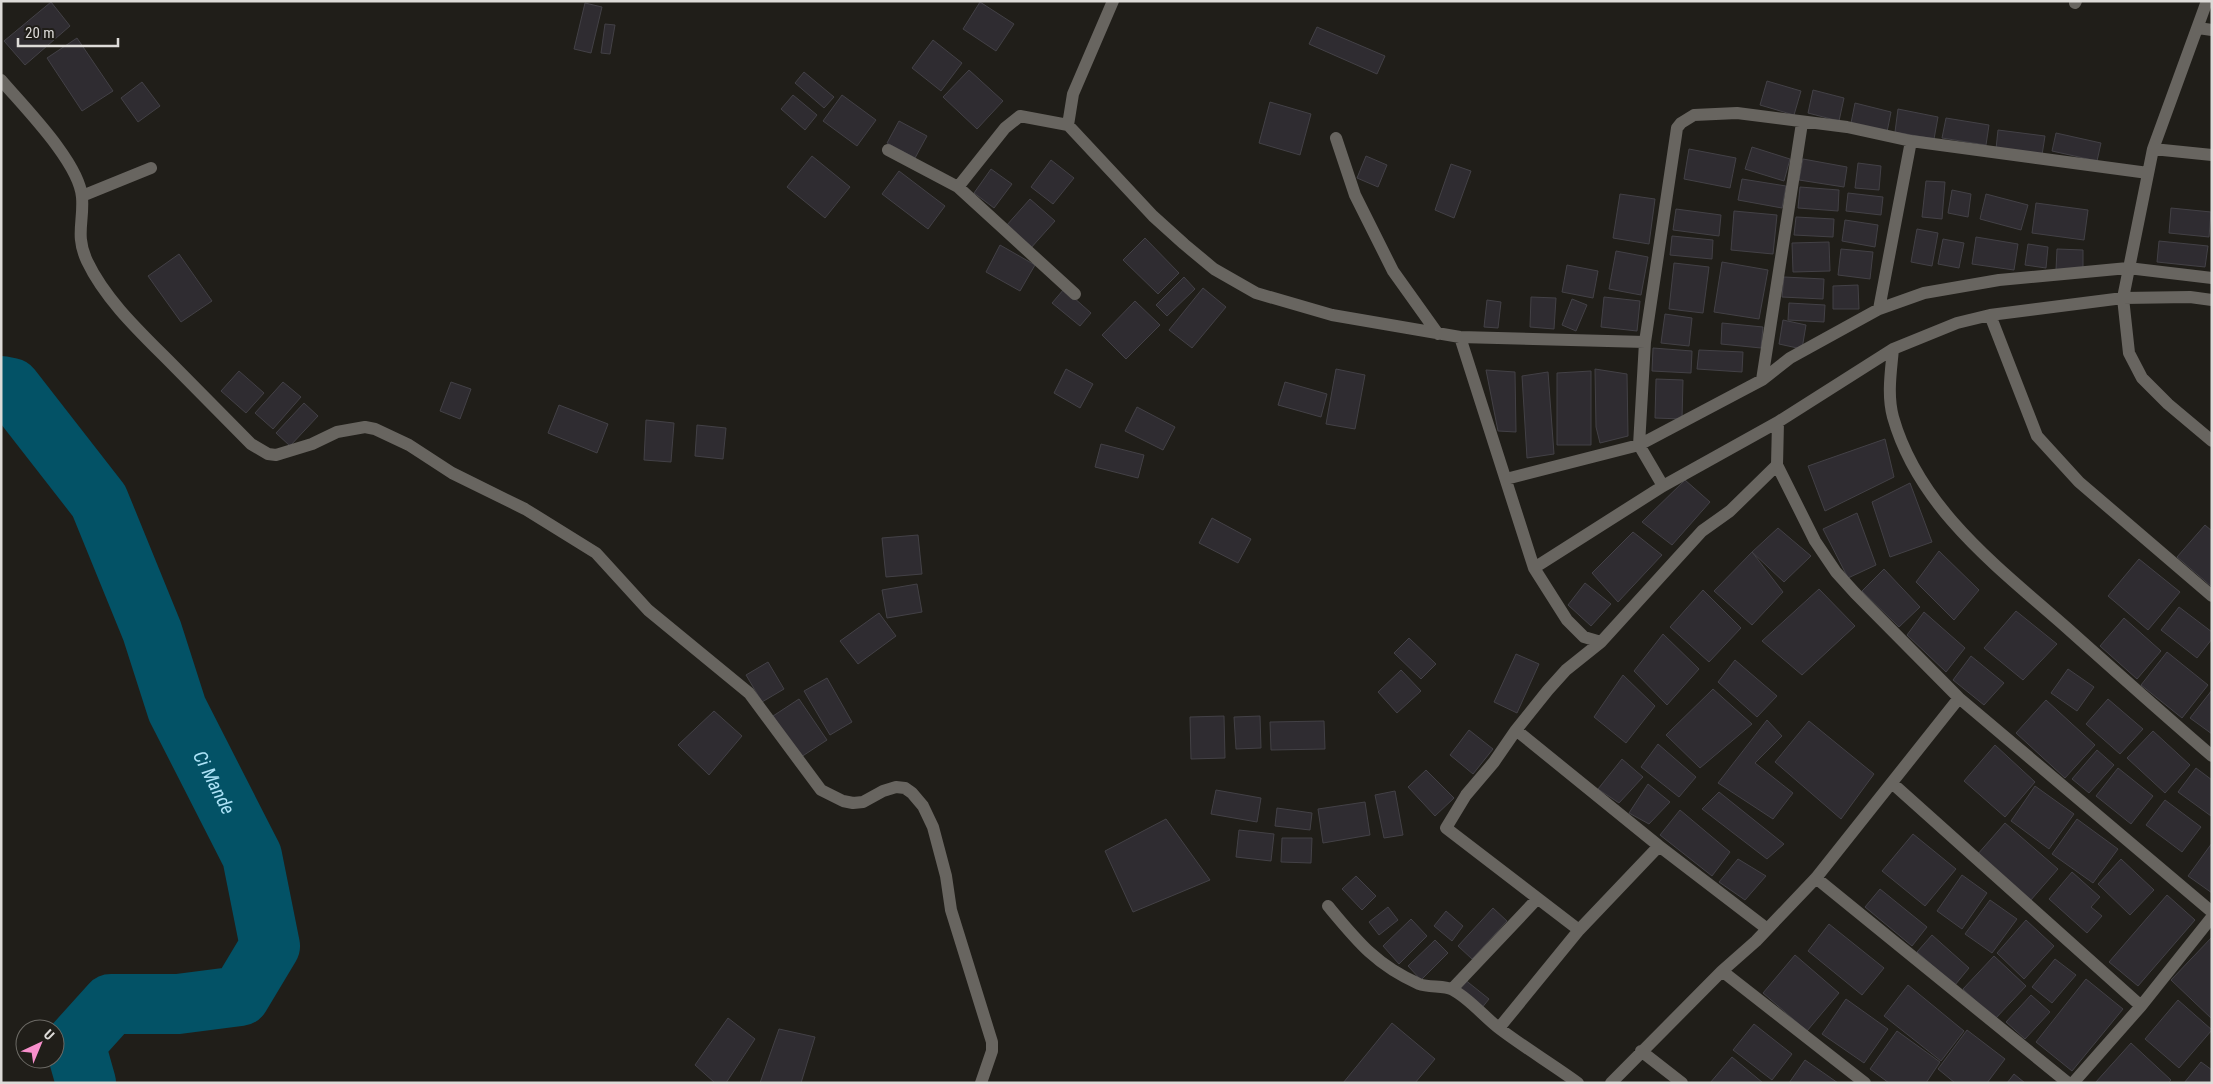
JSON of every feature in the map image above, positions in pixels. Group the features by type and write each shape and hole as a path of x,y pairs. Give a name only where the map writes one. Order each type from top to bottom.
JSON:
{"street":[{"path":"1068,125 1073,94 1113,1"},
{"path":"2207,1 2153,149 2128,268 2124,298 2129,353 2142,378 2168,404 2212,442"},
{"path":"2198,28 2212,30"},
{"path":"1,80 53,141 72,170 82,196 80,237 87,261 101,283 130,322 251,444 268,454 276,455 312,444 337,432 365,427 382,432 409,445 452,472 525,509 596,553 648,610 749,693 821,790 843,801 853,803 863,802 883,791 896,787 905,788 918,798 933,827 946,876 951,910 992,1042 992,1052 981,1083"},
{"path":"1663,486 1639,446 1645,342 1677,128 1681,123 1694,115 1737,113 1802,123 1847,127 1911,141 2148,173"},
{"path":"958,188 1005,128 1020,116 1068,125 1152,216 1214,269 1256,293 1332,315 1460,337 1645,342"},
{"path":"1762,380 1802,123"},
{"path":"1336,138 1355,195 1393,270 1438,334"},
{"path":"1880,309 1911,141"},
{"path":"2153,149 2212,155"},
{"path":"888,150 958,188 1075,294"},
{"path":"82,196 152,168"},
{"path":"1506,479 1639,446 1762,380 1790,358 1880,309 1924,292 1980,283 2128,268 2212,278"},
{"path":"1534,568 1663,486 1778,422 1893,349 1957,323 1990,315 2124,298 2190,297 2212,300"},
{"path":"1990,315 2037,436 2079,482 2212,596"},
{"path":"1460,337 1534,568 1567,620 1584,637 1601,642"},
{"path":"1893,349 1890,396 1893,416 1908,454 1934,498 1969,541 2212,756"},
{"path":"1778,422 1777,465 1815,541 1836,572 1959,698 2212,912"},
{"path":"1579,930 1536,899 1446,828 1466,795 1494,762 1516,730 1554,683 1601,642 1702,531 1730,511 1777,465"},
{"path":"1611,1083 1640,1051 1722,971 1756,941 1766,928 1816,878 1959,698"},
{"path":"1516,730 1660,846 1766,928"},
{"path":"1892,783 2141,1006"},
{"path":"1499,1028 1579,930 1660,846"},
{"path":"1816,878 2068,1083"},
{"path":"1452,989 1536,899"},
{"path":"1328,906 1360,945 1395,972 1421,985 1452,989 1499,1028 1578,1083"},
{"path":"2073,1083 2141,1006 2212,917"},
{"path":"1722,971 1865,1083"},
{"path":"1640,1051 1682,1083"}],"building":[{"path":"51,2 70,26 25,65 4,41"},
{"path":"980,2 1014,24 996,51 963,29"},
{"path":"585,3 602,7 591,53 574,49"},
{"path":"605,24 615,25 610,54 601,53"},
{"path":"1317,27 1385,56 1377,74 1309,44"},
{"path":"77,38 113,91 82,111 47,58"},
{"path":"933,40 962,63 941,91 912,68"},
{"path":"969,70 1003,101 977,129 943,97"},
{"path":"804,72 834,97 824,108 795,83"},
{"path":"1767,81 1801,91 1794,115 1760,105"},
{"path":"142,82 160,106 138,122 121,98"},
{"path":"1813,90 1844,98 1839,121 1808,113"},
{"path":"793,95 817,115 805,130 781,109"},
{"path":"842,95 876,120 857,146 823,121"},
{"path":"1270,102 1311,114 1300,155 1259,143"},
{"path":"1855,103 1891,112 1887,132 1851,123"},
{"path":"1898,109 1938,117 1934,139 1895,132"},
{"path":"1946,118 1989,125 1986,145 1942,138"},
{"path":"899,121 927,136 915,158 887,143"},
{"path":"1998,130 2045,136 2042,155 1996,149"},
{"path":"2056,133 2101,143 2097,161 2052,151"},
{"path":"1752,147 1790,159 1784,181 1745,169"},
{"path":"1689,149 1736,158 1730,188 1684,179"},
{"path":"812,156 850,187 825,218 787,187"},
{"path":"1366,156 1387,165 1378,187 1357,178"},
{"path":"1803,159 1847,167 1844,187 1799,180"},
{"path":"1051,160 1074,178 1053,204 1031,187"},
{"path":"1858,163 1881,166 1879,190 1855,188"},
{"path":"1451,164 1471,171 1454,218 1435,210"},
{"path":"991,169 1012,184 994,208 974,193"},
{"path":"899,171 945,206 928,229 882,194"},
{"path":"1742,179 1786,186 1782,208 1738,200"},
{"path":"1926,181 1945,182 1942,219 1922,217"},
{"path":"1800,187 1839,190 1838,211 1798,208"},
{"path":"1952,190 1971,194 1968,217 1948,213"},
{"path":"1848,193 1883,197 1881,215 1846,211"},
{"path":"1620,194 1655,199 1649,244 1613,238"},
{"path":"1986,194 2028,205 2021,230 1980,219"},
{"path":"1030,199 1055,221 1030,249 1006,226"},
{"path":"2036,203 2088,210 2084,240 2032,233"},
{"path":"2171,208 2211,212 2209,237 2169,233"},
{"path":"1676,209 1721,215 1719,236 1673,230"},
{"path":"1734,211 1777,215 1773,254 1731,250"},
{"path":"1796,217 1834,219 1833,237 1794,235"},
{"path":"1845,220 1878,225 1875,247 1842,241"},
{"path":"1917,229 1938,233 1932,266 1911,262"},
{"path":"1672,236 1713,240 1712,259 1670,255"},
{"path":"1976,237 2018,244 2014,270 1972,264"},
{"path":"1145,238 1179,273 1158,294 1123,260"},
{"path":"1943,239 1964,243 1959,268 1938,264"},
{"path":"2159,241 2208,246 2205,267 2157,262"},
{"path":"1829,242 1830,271 1793,272 1792,243"},
{"path":"2028,244 2048,247 2046,268 2025,265"},
{"path":"1000,245 1035,265 1020,291 986,272"},
{"path":"1841,249 1873,252 1870,279 1838,275"},
{"path":"2057,249 2083,250 2083,270 2056,270"},
{"path":"1616,251 1648,257 1641,295 1609,289"},
{"path":"179,254 212,301 181,322 148,276"},
{"path":"1722,262 1768,270 1759,319 1714,312"},
{"path":"1674,263 1709,267 1703,313 1669,309"},
{"path":"1567,265 1598,271 1593,298 1562,292"},
{"path":"1184,277 1195,289 1167,316 1156,305"},
{"path":"1784,277 1824,279 1823,299 1782,297"},
{"path":"1858,285 1859,309 1833,309 1833,286"},
{"path":"1203,288 1226,307 1192,348 1169,330"},
{"path":"1064,289 1091,313 1080,326 1052,303"},
{"path":"1531,297 1556,298 1554,329 1530,327"},
{"path":"1604,297 1640,301 1637,331 1601,327"},
{"path":"1572,299 1587,305 1576,331 1562,325"},
{"path":"1487,300 1501,302 1498,328 1484,327"},
{"path":"1135,301 1160,325 1126,359 1102,335"},
{"path":"1789,303 1825,305 1824,322 1788,320"},
{"path":"1665,314 1692,318 1689,346 1661,343"},
{"path":"1783,320 1806,325 1802,349 1779,344"},
{"path":"1722,323 1763,327 1761,348 1721,344"},
{"path":"1653,348 1692,351 1691,373 1652,371"},
{"path":"1699,350 1743,352 1742,372 1697,369"},
{"path":"1066,369 1093,384 1080,408 1054,393"},
{"path":"1336,369 1365,375 1355,429 1326,424"},
{"path":"1595,369 1627,374 1628,436 1600,443 1596,427"},
{"path":"1486,370 1515,372 1516,432 1498,431"},
{"path":"239,371 264,393 246,413 221,391"},
{"path":"1591,371 1591,445 1557,445 1557,373"},
{"path":"1548,372 1554,454 1527,458 1522,376"},
{"path":"1656,379 1683,380 1682,419 1655,418"},
{"path":"283,382 301,397 273,429 255,413"},
{"path":"451,382 471,389 460,419 440,411"},
{"path":"1285,382 1327,394 1321,417 1278,405"},
{"path":"304,403 318,416 290,446 276,433"},
{"path":"559,405 608,424 597,453 548,433"},
{"path":"1137,407 1175,427 1163,450 1125,431"},
{"path":"646,420 674,423 671,462 644,460"},
{"path":"697,425 726,428 723,459 695,456"},
{"path":"1885,439 1894,477 1825,511 1808,466"},
{"path":"1101,444 1144,455 1138,478 1095,467"},
{"path":"1685,480 1710,502 1672,545 1642,522"},
{"path":"1910,483 1932,542 1890,557 1872,502"},
{"path":"1857,513 1876,565 1848,578 1823,529"},
{"path":"1212,518 1251,539 1238,563 1199,543"},
{"path":"2205,525 2212,531 2212,587 2177,557"},
{"path":"1778,528 1811,556 1784,582 1752,552"},
{"path":"1633,532 1662,555 1618,602 1592,573"},
{"path":"918,535 922,574 886,577 882,538"},
{"path":"1939,551 1979,590 1954,620 1916,582"},
{"path":"1752,552 1783,592 1752,625 1714,591"},
{"path":"2139,559 2180,592 2148,630 2108,596"},
{"path":"1884,569 1920,607 1899,627 1862,591"},
{"path":"1585,583 1611,604 1591,626 1568,605"},
{"path":"917,584 922,612 887,618 882,590"},
{"path":"1819,589 1855,626 1802,675 1762,641"},
{"path":"1703,590 1741,628 1709,662 1670,627"},
{"path":"2179,607 2212,632 2212,639 2197,658 2161,630"},
{"path":"2016,611 2057,644 2023,680 1984,648"},
{"path":"1924,612 1965,648 1946,672 1907,635"},
{"path":"879,613 896,636 858,664 840,641"},
{"path":"2124,618 2161,651 2137,679 2100,646"},
{"path":"1663,634 1699,669 1667,705 1634,671"},
{"path":"1409,638 1436,664 1421,679 1394,653"},
{"path":"2167,652 2208,685 2182,718 2141,685"},
{"path":"1516,654 1539,664 1517,713 1494,702"},
{"path":"1971,656 2004,683 1984,705 1953,680"},
{"path":"1735,660 1777,696 1757,717 1718,682"},
{"path":"768,662 784,689 762,702 746,675"},
{"path":"2068,669 2094,687 2077,711 2051,693"},
{"path":"1401,670 1421,691 1397,713 1378,692"},
{"path":"1623,675 1655,706 1626,743 1594,717"},
{"path":"827,678 852,722 830,735 804,691"},
{"path":"1713,689 1752,724 1700,768 1666,735"},
{"path":"2212,690 2212,734 2190,718"},
{"path":"799,699 827,740 801,757 773,716"},
{"path":"2108,699 2143,729 2120,754 2086,724"},
{"path":"2046,700 2095,745 2065,778 2016,733"},
{"path":"714,711 742,736 709,775 678,745"},
{"path":"1224,716 1225,758 1191,759 1190,717"},
{"path":"1260,716 1261,748 1236,749 1234,717"},
{"path":"1767,720 1782,736 1755,763 1793,793 1773,819 1718,783"},
{"path":"1324,721 1325,749 1271,750 1270,722"},
{"path":"1809,721 1874,774 1841,819 1775,762"},
{"path":"1469,730 1493,749 1473,774 1450,755"},
{"path":"2153,731 2190,765 2165,793 2127,758"},
{"path":"1658,744 1696,777 1679,797 1641,767"},
{"path":"1995,745 2035,782 2005,817 1964,781"},
{"path":"2097,750 2114,765 2089,793 2072,779"},
{"path":"1622,759 1643,777 1619,803 1598,789"},
{"path":"2118,768 2153,796 2131,824 2096,796"},
{"path":"2196,768 2212,780 2211,816 2178,792"},
{"path":"1426,770 1454,798 1435,816 1408,787"},
{"path":"1648,784 1670,802 1649,824 1629,813"},
{"path":"2035,786 2074,814 2049,849 2011,821"},
{"path":"1216,790 1261,798 1257,822 1211,814"},
{"path":"1395,791 1403,835 1384,838 1375,795"},
{"path":"1719,792 1784,844 1767,859 1702,809"},
{"path":"2165,800 2201,827 2182,852 2146,825"},
{"path":"1365,802 1370,835 1323,843 1318,809"},
{"path":"1277,808 1312,813 1310,830 1275,826"},
{"path":"1680,810 1730,852 1712,876 1660,835"},
{"path":"1166,819 1210,880 1133,912 1105,851"},
{"path":"2077,819 2118,849 2093,883 2052,854"},
{"path":"2005,823 2058,869 2030,901 1977,855"},
{"path":"1239,830 1274,834 1271,861 1236,857"},
{"path":"1913,834 1956,869 1925,906 1882,871"},
{"path":"1282,838 1312,838 1311,863 1281,862"},
{"path":"2212,843 2212,893 2188,876"},
{"path":"1738,859 1766,876 1745,900 1719,882"},
{"path":"2121,859 2154,890 2130,915 2098,884"},
{"path":"2072,872 2100,897 2091,907 2102,916 2087,933 2049,899"},
{"path":"1962,875 1987,893 1962,929 1937,911"},
{"path":"1356,876 1376,896 1362,910 1342,889"},
{"path":"1880,889 1927,927 1912,946 1865,907"},
{"path":"2167,895 2195,920 2138,986 2109,962"},
{"path":"1990,900 2017,919 1992,953 1965,934"},
{"path":"1388,907 1398,920 1379,935 1369,922"},
{"path":"1493,908 1507,921 1472,959 1458,946"},
{"path":"1446,911 1463,926 1452,941 1434,926"},
{"path":"1411,919 1427,936 1399,964 1383,946"},
{"path":"2026,920 2054,946 2024,979 1997,953"},
{"path":"1829,924 1884,968 1862,995 1808,951"},
{"path":"1932,935 1969,968 1955,985 1917,952"},
{"path":"2212,937 2212,1019 2171,980"},
{"path":"1435,940 1448,953 1421,980 1408,966"},
{"path":"1795,955 1839,993 1807,1031 1763,993"},
{"path":"1994,956 2026,986 1995,1019 1963,989"},
{"path":"2055,959 2076,975 2052,1003 2032,987"},
{"path":"1464,979 1489,999 1481,1009 1457,990"},
{"path":"2086,979 2123,1009 2072,1071 2036,1042"},
{"path":"1908,985 1964,1031 1941,1061 1884,1016"},
{"path":"2031,995 2050,1012 2025,1039 2006,1022"},
{"path":"1846,999 1888,1029 1864,1063 1822,1034"},
{"path":"2178,1000 2212,1030 2179,1068 2145,1039"},
{"path":"728,1018 755,1039 726,1083 715,1083 695,1065"},
{"path":"1392,1023 1435,1059 1415,1083 1343,1083"},
{"path":"1754,1024 1792,1054 1772,1080 1733,1050"},
{"path":"779,1029 815,1037 801,1083 760,1083"},
{"path":"1967,1030 2005,1059 1987,1083 1955,1083 1938,1069"},
{"path":"1897,1031 1940,1062 1926,1083 1889,1083 1870,1069"},
{"path":"2131,1043 2171,1080 2168,1083 2095,1083"},
{"path":"1732,1057 1763,1083 1710,1083"},
{"path":"1805,1060 1838,1083 1789,1083"},
{"path":"2201,1062 2212,1070 2212,1083 2184,1083"},
{"path":"2014,1074 2025,1083 2007,1083"}],"waterway":[{"name":"Ci Mande","path":"1,386 11,388 99,501 152,631 177,709 252,856 270,946 240,996 178,1004 111,1004 75,1044 86,1083"}]}
